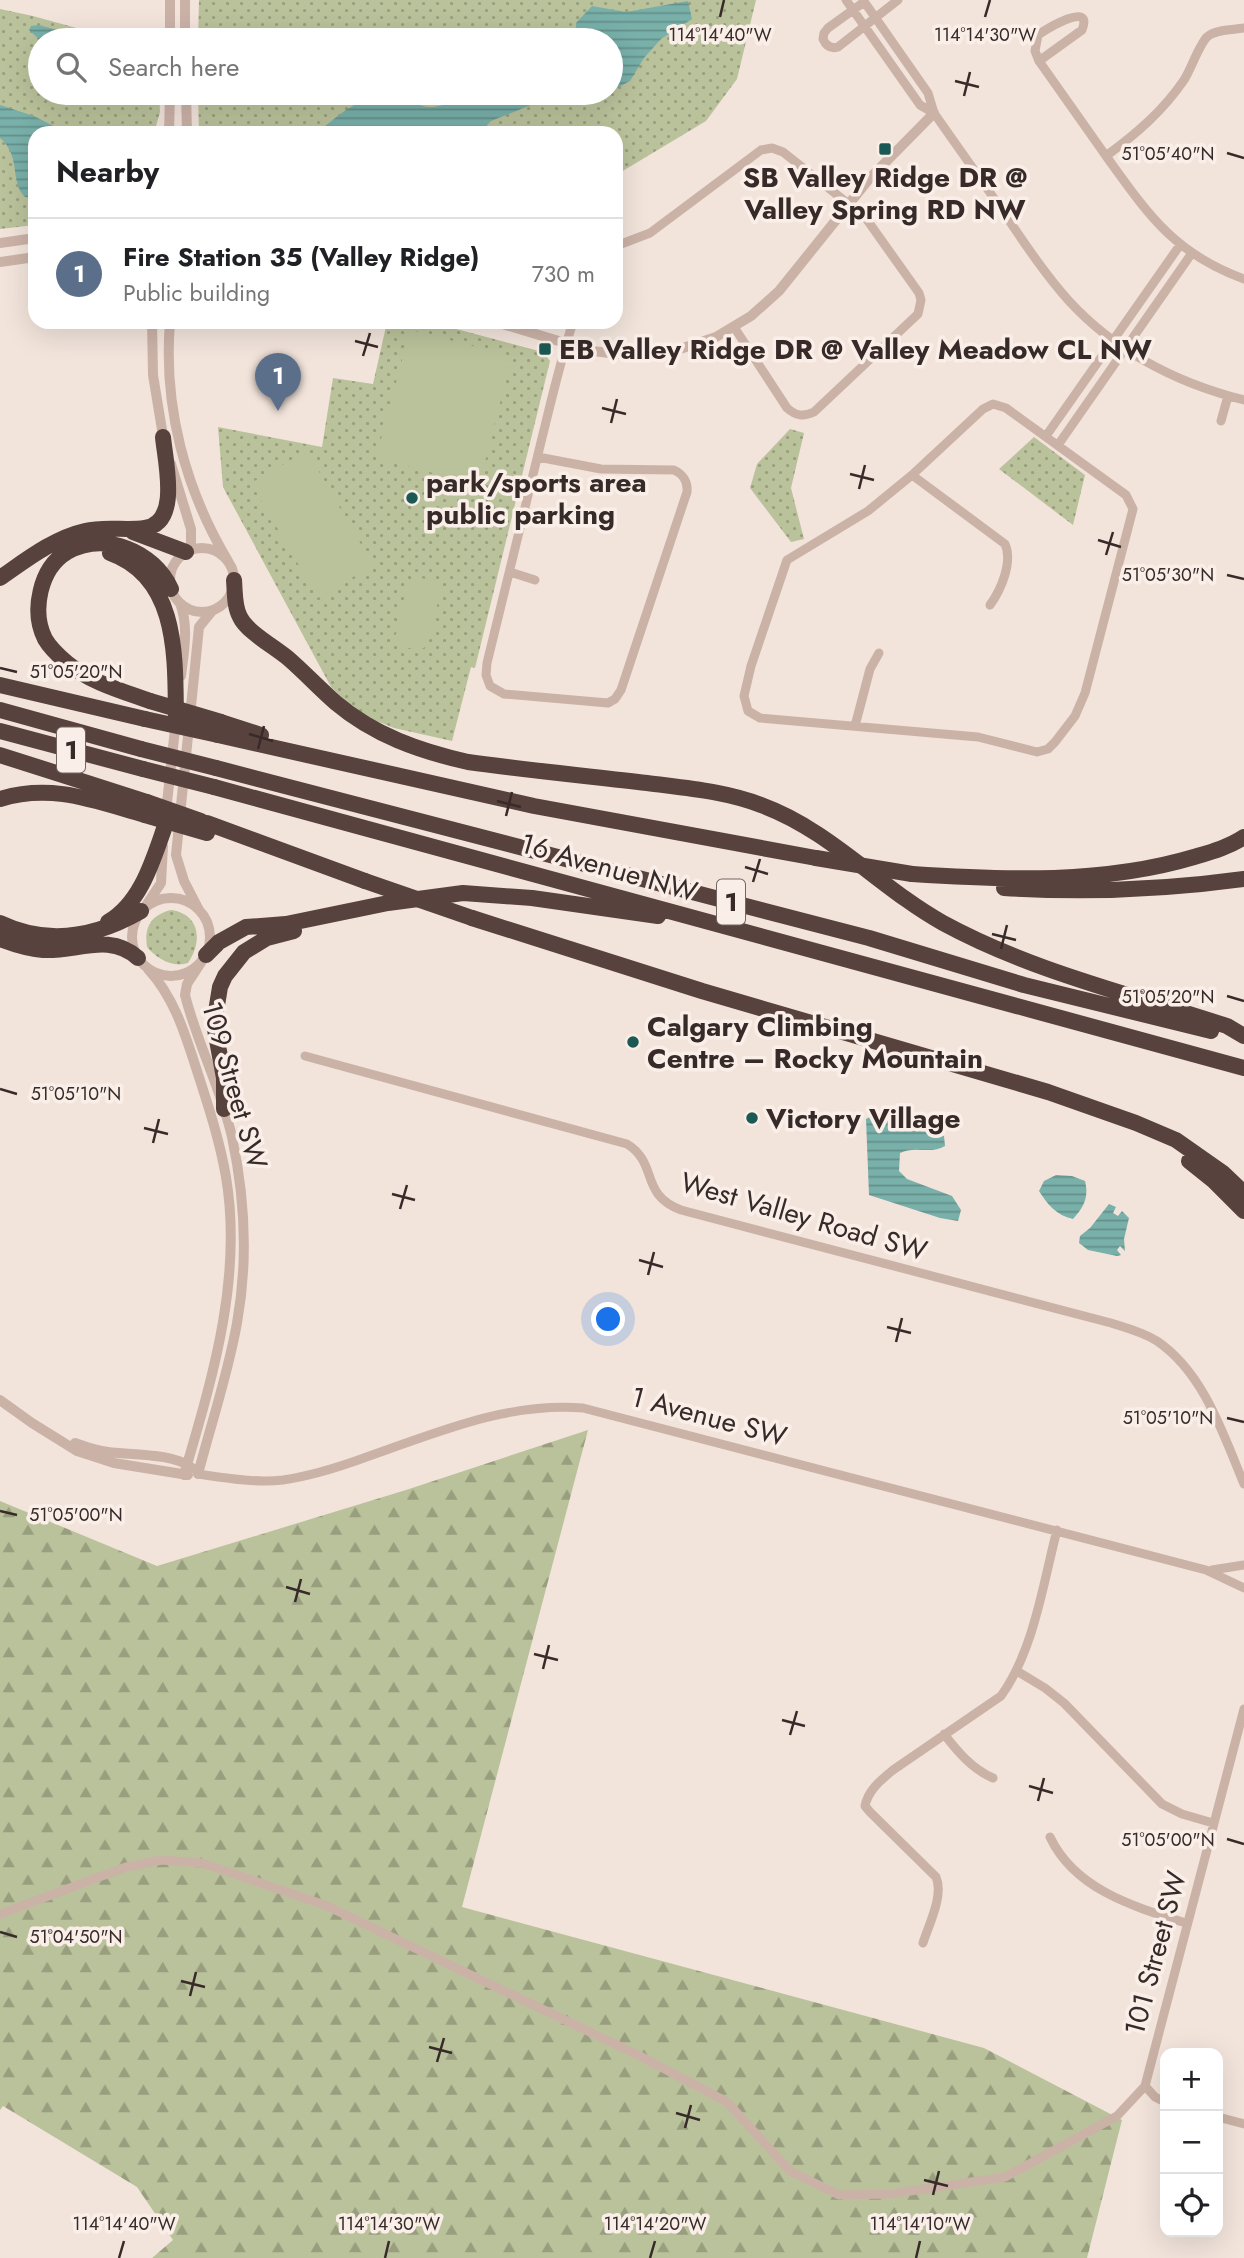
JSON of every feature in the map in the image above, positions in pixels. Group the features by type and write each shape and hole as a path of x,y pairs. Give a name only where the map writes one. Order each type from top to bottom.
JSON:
{"highway":[{"path":"0,578 50,545 84,531 155,526 163,519 169,491 163,436"},
{"path":"124,528 189,551"},
{"path":"175,596 150,561 135,551 91,543 64,554 48,573 41,589 38,613 46,639 67,663 106,685 219,729"},
{"path":"77,547 103,551 126,559 145,575 161,599 171,625 176,677 176,721"},
{"path":"234,580 240,619 337,703 384,735 442,756 468,762 677,786 762,805 809,828 940,921 981,942 1023,960 1227,1026 1244,1038"},
{"path":"0,685 145,719 219,729 534,806 990,887 1051,891 1126,890 1244,879"},
{"name":"16 Avenue NW","path":"0,710 856,934 1024,985 1244,1038"},
{"name":"16 Avenue NW","path":"0,731 484,859 1244,1068"},
{"path":"0,755 146,809 290,854 471,918 702,991 1048,1092 1176,1140 1223,1173 1244,1193"},
{"path":"0,799 18,793 48,791 146,809"},
{"path":"80,934 113,919 132,900 142,883 165,826"},
{"path":"912,874 997,879 1121,872 1169,865 1244,838"},
{"path":"204,958 219,942 246,927 286,924 388,903 463,893 532,898 713,923"},
{"path":"0,923 24,933 54,937 105,930 143,909"},
{"path":"224,1109 224,1078 214,1024 217,1000 225,976 235,962 254,945 338,914"},
{"path":"0,939 44,950 113,944 129,950 143,964"},
{"path":"1136,1123 1204,1172 1244,1211"}],"street":[{"path":"170,0 170,28"},
{"path":"185,0 185,28"},
{"path":"846,0 920,104 934,114"},
{"path":"898,0 874,17 865,28 838,47 829,47 824,42 825,30 863,1 874,17 928,93 934,114 1042,268 1067,299 1125,349 1182,380 1244,400"},
{"path":"1040,61 1080,33 1084,23 1081,17 1069,14 1038,35 1035,51 1040,61 1146,212 1192,253 1220,270 1244,279"},
{"path":"1106,156 1139,131 1167,103 1208,37 1217,32 1244,28"},
{"path":"169,126 170,105"},
{"path":"186,105 187,126"},
{"path":"519,329 592,351 641,355 693,345 734,327 779,291 883,163 934,114"},
{"path":"623,243 650,233 767,148 783,152 865,217 919,293 921,300 918,314 814,412 803,416 796,415 787,408 734,327"},
{"path":"0,243 28,239"},
{"path":"1046,436 1180,244"},
{"path":"1058,445 1192,253"},
{"path":"0,262 28,258"},
{"path":"152,329 153,375 163,436 191,529 189,551"},
{"path":"171,329 169,391 175,428 198,504 228,561 234,580 226,602 212,611 199,627 176,855 184,881 209,928 210,942 204,958 191,971 177,976 162,975 143,964 132,938 134,924 159,888 163,876 165,826 186,632 185,617 175,596 172,568 189,551 199,548 216,551 228,561"},
{"path":"538,457 612,471 674,470 682,475 687,484 687,492 621,690 615,699 600,703 499,693 491,686 486,670 538,457 566,343 571,329"},
{"path":"1221,421 1228,396"},
{"path":"993,404 1006,408 1046,436 1126,495 1133,509 1088,683 1075,716 1048,749 1037,752 978,737 756,716 745,707 747,686 759,642 788,560 868,511 912,475 983,409 993,404"},
{"path":"912,475 1005,544 1008,558 999,593 990,605"},
{"path":"510,572 535,580"},
{"path":"175,596 195,611 212,611"},
{"path":"855,726 870,669 879,653"},
{"path":"143,909 158,900 173,898 187,901 199,910"},
{"name":"109 Street SW","path":"198,1474 230,1357 243,1268 240,1186 224,1109 185,995 191,975 204,958"},
{"name":"109 Street SW","path":"143,964 159,981 187,1039 214,1124 229,1202 230,1266 225,1313 185,1470"},
{"name":"West Valley Road SW","path":"305,1056 627,1144 643,1158 659,1198 681,1210 1111,1323 1145,1335 1171,1352 1196,1381 1213,1412 1244,1484"},
{"path":"0,1400 56,1436 96,1450 168,1459 185,1470 198,1474"},
{"name":"1 Avenue SW","path":"198,1474 256,1481 300,1477 503,1412 565,1406 598,1410 1057,1530 1206,1570 1244,1588"},
{"path":"923,1943 939,1882 870,1812 865,1801 892,1770 1001,1696 1017,1671 1026,1648 1057,1530"},
{"name":"1 Avenue SW","path":"1206,1570 1244,1565"},
{"path":"1244,1577 1244,1588"},
{"path":"1017,1671 1064,1703 1162,1804 1182,1814 1213,1823"},
{"name":"101 Street SW","path":"1145,2086 1244,1709"},
{"path":"944,1734 956,1750 976,1768 993,1778"},
{"path":"1050,1837 1063,1860 1092,1884 1121,1901 1186,1923"},
{"path":"0,1914 126,1867 162,1860 202,1863 325,1905 642,2057 727,2102 790,2171 839,2194 890,2193 1005,2177 1116,2116 1145,2086 1160,2100"},
{"path":"1223,2118 1244,2124"}],"green space":[{"path":"199,0 756,0 737,79 706,121 623,171 623,126 199,126 198,105 623,105 623,28 198,28"},
{"path":"0,9 76,28 28,28 28,105 160,105 160,112 156,126 28,126 28,226 0,229"},
{"path":"385,329 456,329 543,352 550,361 475,668 471,667 452,741 394,728 357,713 331,687 223,487 218,427 322,447 333,378 373,384"},
{"path":"410,330 512,356 479,485 376,458"},
{"path":"790,429 804,433 791,488 804,539 791,542 750,488 757,464"},
{"path":"1034,437 1085,475 1073,525 999,469"},
{"path":"307,451 373,565 318,598 251,483"},
{"path":"416,577 435,581 441,589 428,645 420,650 399,646 395,638 408,581"},
{"path":"171,910 188,917 196,930 196,946 188,963 166,961 147,947 150,923 158,915"},
{"path":"588,1430 462,1907 984,2048 1122,2120 1087,2258 152,2258 173,2240 137,2187 3,2106 0,2110 0,1501 157,1566 406,1490"}],"water":[{"path":"688,1 692,19 661,39 644,58 630,81 623,85 623,28 576,28 576,23 592,6 626,12"},
{"path":"39,25 50,28 30,28"},
{"path":"0,105 34,116 53,126 28,126 28,197 20,191 11,153 0,138"},
{"path":"355,105 531,105 491,121 486,126 325,126"},
{"path":"870,1117 928,1129 944,1136 945,1146 939,1149 900,1153 899,1171 907,1179 952,1196 961,1210 958,1221 940,1218 869,1195 866,1119"},
{"path":"1056,1175 1072,1176 1085,1181 1085,1202 1073,1219 1053,1209 1039,1191 1044,1181"},
{"path":"1109,1204 1116,1207 1113,1213 1118,1216 1122,1211 1129,1218 1124,1239 1125,1251 1120,1246 1117,1250 1121,1255 1117,1256 1088,1250 1079,1243 1080,1236"}],"place":[{"name":"SB Valley Ridge DR @ Valley Spring RD NW","path":"885,149"},
{"name":"EB Valley Ridge DR @ Valley Meadow CL NW","path":"545,349"},
{"name":"Fire Station 35 (Valley Ridge)","path":"278,411"},
{"name":"park/sports area public parking","path":"412,498"},
{"name":"Calgary Climbing Centre – Rocky Mountain","path":"633,1042"},
{"name":"Victory Village","path":"752,1118"}]}
